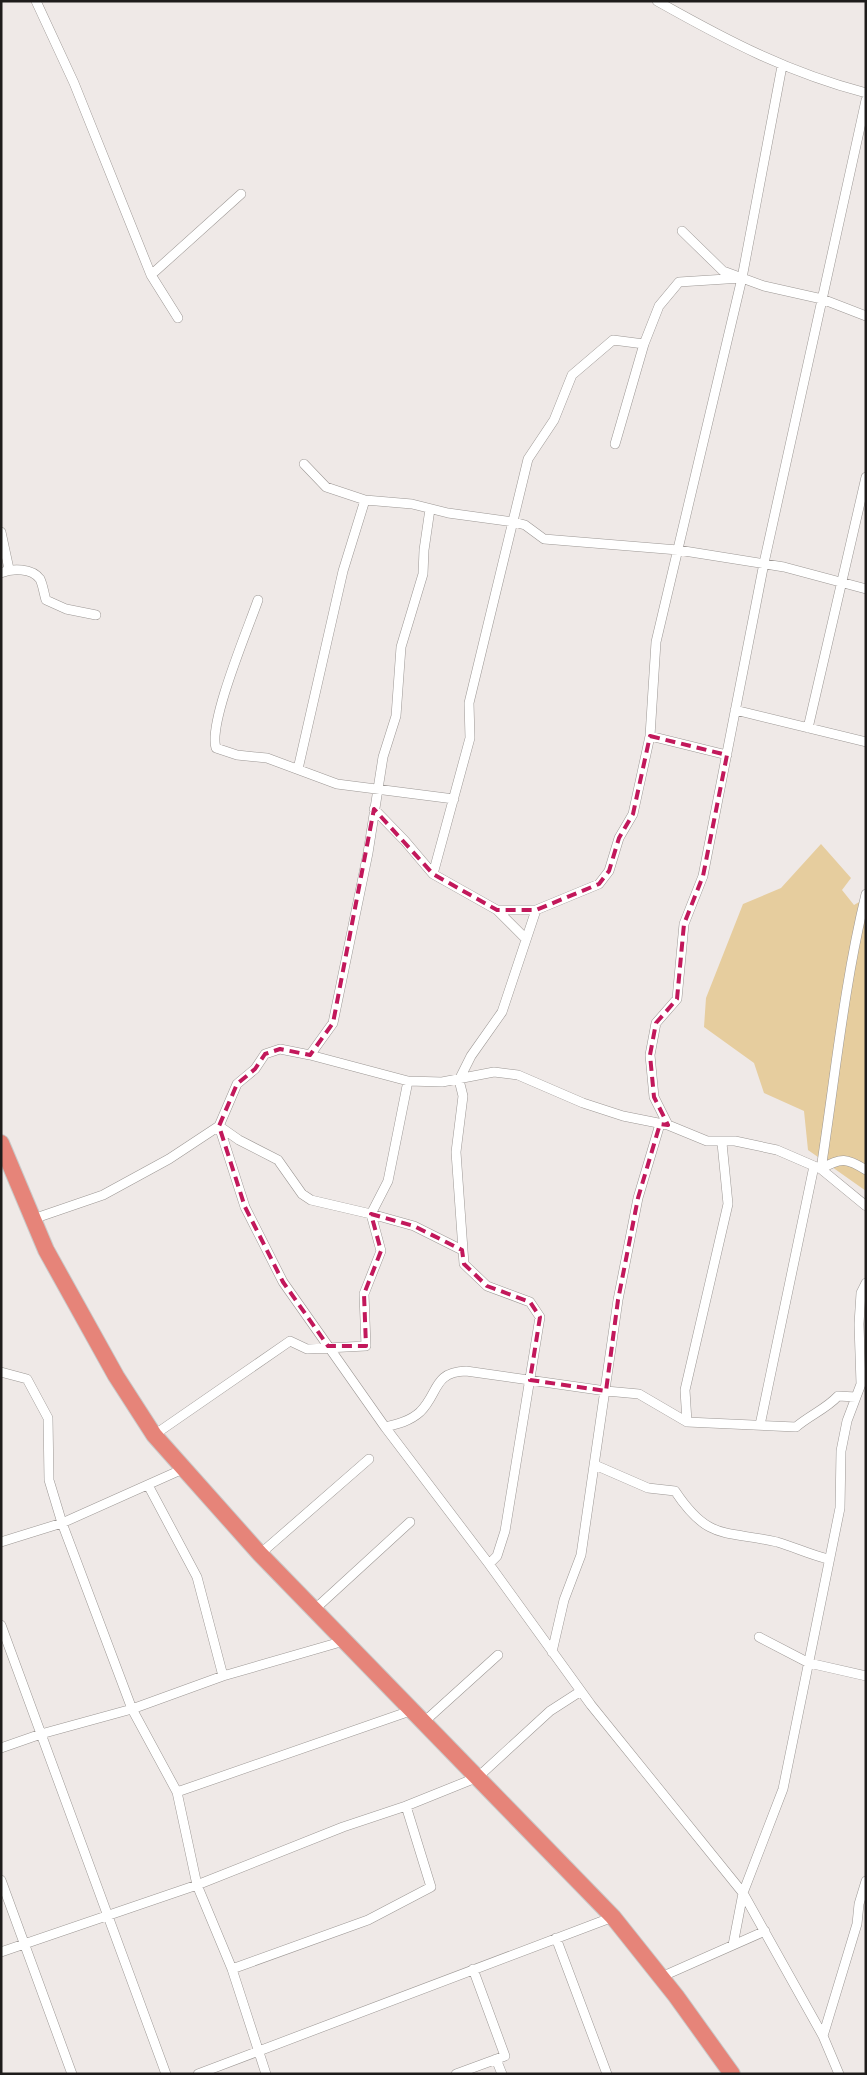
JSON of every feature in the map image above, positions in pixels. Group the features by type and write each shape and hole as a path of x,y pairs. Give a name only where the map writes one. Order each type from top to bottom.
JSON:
{"highway":[{"path":"1,1143 46,1250 116,1376 154,1435 260,1554 419,1715 613,1917 661,1977 732,2074"}],"street":[{"path":"36,1 74,83 151,275 178,318"},
{"path":"657,1 729,41 782,66 819,80 866,93"},
{"path":"497,910 536,910 599,884 609,871 619,838 633,814 650,736 656,642 742,278 782,66"},
{"path":"552,1652 564,1600 581,1555 618,1300 632,1226 638,1198 664,1124 654,1097 650,1055 656,1023 677,999 684,924 703,876 764,564 866,100"},
{"path":"151,275 241,194"},
{"path":"682,231 723,271 764,286 822,299 866,316"},
{"path":"616,444 644,344 659,306 679,282 742,278"},
{"path":"432,874 470,738 468,704 528,459 554,420 572,375 613,340 644,344"},
{"path":"304,464 326,487 365,500 412,504 430,509 514,522 525,525 544,539 678,550 784,566 866,589"},
{"path":"808,728 866,477"},
{"path":"298,769 341,580 365,500"},
{"path":"310,1055 333,1023 368,853 383,757 396,716 401,647 423,574 424,550 430,509"},
{"path":"1,532 5,571 31,572 40,579 46,600 66,609 96,615"},
{"path":"258,600 220,708 214,741 216,748 237,755 267,758 337,784 454,799"},
{"path":"736,710 866,742"},
{"path":"650,736 727,755"},
{"path":"374,809 406,841 432,874 497,910 526,938"},
{"path":"760,1425 818,1168 857,925 866,894"},
{"path":"489,1564 497,1556 504,1531 540,1318 530,1302 487,1286 464,1264 456,1152 462,1096 459,1080 470,1056 502,1012 536,910"},
{"path":"33,1219 103,1195 168,1159 219,1126 237,1084 255,1069 264,1054 280,1049 408,1081 459,1080 494,1072 518,1075 583,1103 623,1116 664,1124 707,1142 735,1141 777,1150 818,1168 866,1206"},
{"path":"154,1435 290,1341 307,1348 366,1346 364,1294 381,1251 371,1214 388,1181 408,1081"},
{"path":"219,1126 239,1140 278,1160 302,1194 311,1200 414,1226 462,1250"},
{"path":"219,1126 245,1207 283,1282 385,1427 489,1564 581,1691 743,1893 823,2036 839,2074"},
{"path":"687,1422 685,1390 728,1204 722,1142"},
{"path":"818,1168 834,1162 850,1160 866,1170"},
{"path":"733,1945 743,1893 783,1789 809,1663 828,1559 840,1508 840,1451 847,1421 856,1397 863,1385 859,1324 861,1293 866,1283"},
{"path":"385,1427 404,1423 420,1412 442,1377 454,1371 640,1394 687,1422 796,1427 814,1412 828,1408 838,1396 856,1397"},
{"path":"1,1372 26,1379 48,1418 49,1480 62,1523 132,1709 177,1792 197,1885 232,1969 266,2074"},
{"path":"260,1554 368,1459"},
{"path":"595,1465 648,1488 675,1492 686,1507 703,1524 722,1534 778,1543 828,1559"},
{"path":"1,1542 62,1523 183,1469"},
{"path":"148,1485 198,1577 223,1676"},
{"path":"315,1610 410,1522"},
{"path":"1,1625 166,2074"},
{"path":"759,1637 809,1663 866,1676"},
{"path":"1,1748 42,1734 132,1709 223,1676 344,1640"},
{"path":"177,1792 419,1715 498,1655"},
{"path":"1,1952 197,1885 343,1827 406,1806 478,1777 550,1711 581,1691"},
{"path":"232,1969 368,1920 431,1887 406,1806"},
{"path":"1,1880 72,2074"},
{"path":"823,2036 857,1924 859,1904 866,1881"},
{"path":"198,2074 613,1917"},
{"path":"661,1977 765,1931"},
{"path":"556,1938 607,2074"},
{"path":"456,2074 505,2056 473,1969"},
{"path":"496,2059 502,2074"}],"highlighted area":[{"path":"650,736 727,755 703,876 684,924 677,999 656,1023 650,1055 654,1097 668,1125 660,1124 638,1198 618,1300 606,1391 530,1380 540,1317 530,1302 487,1286 464,1264 462,1250 414,1226 371,1214 381,1251 364,1294 366,1346 328,1346 283,1282 245,1207 219,1126 237,1084 255,1069 265,1054 280,1049 310,1055 333,1023 374,809 433,874 497,910 536,910 599,884 609,871 619,838 633,814"}],"shaded area":[{"path":"821,844 851,878 842,890 854,905 866,898 866,1191 808,1150 804,1111 764,1093 754,1063 704,1027 706,998 743,904 781,888"}]}
